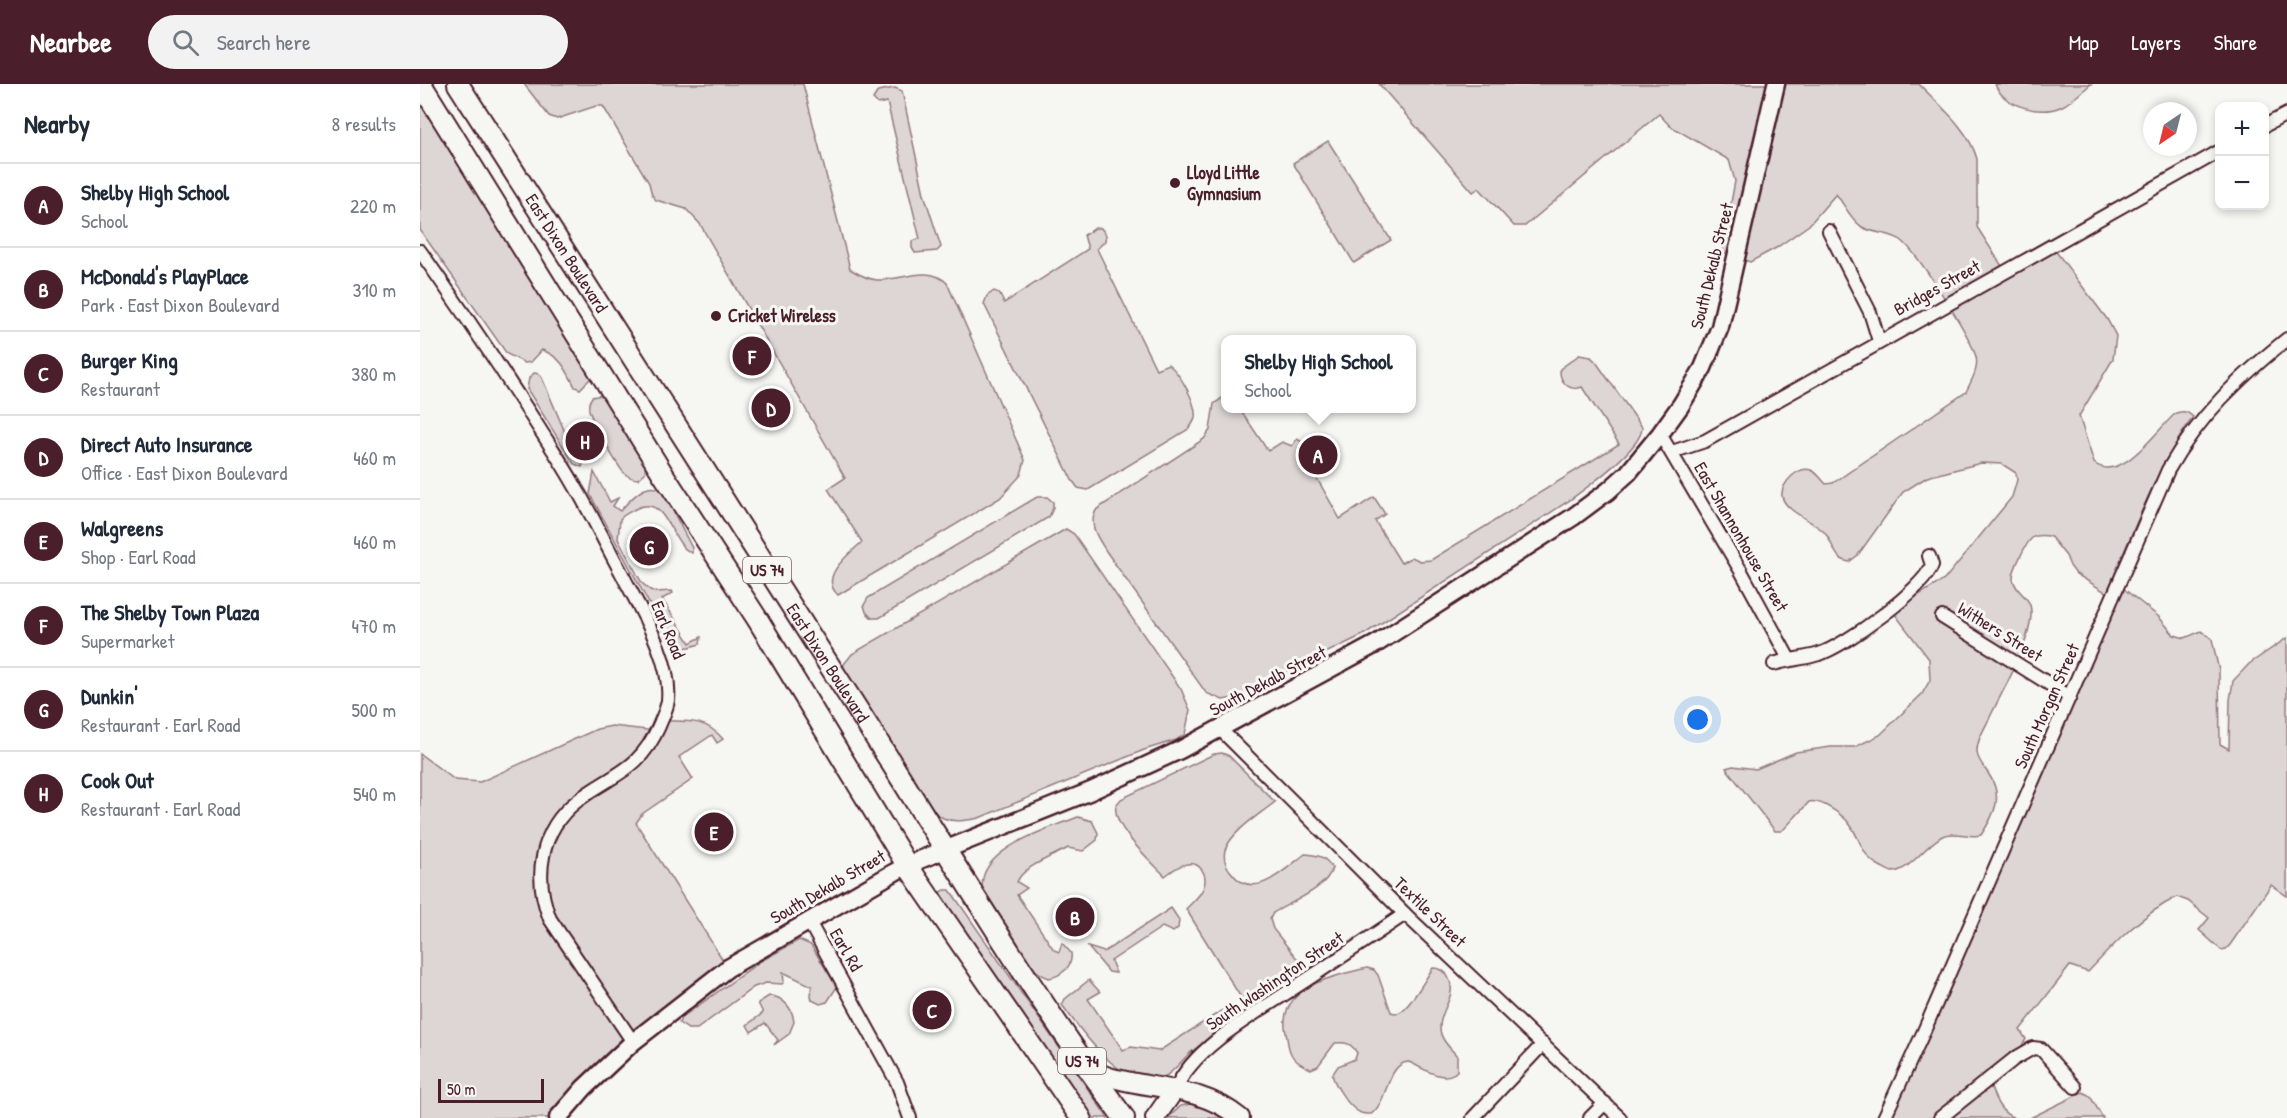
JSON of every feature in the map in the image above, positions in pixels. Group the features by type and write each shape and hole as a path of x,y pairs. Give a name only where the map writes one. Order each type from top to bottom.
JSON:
{"highway":[{"name":"East Dixon Boulevard","path":"421,84 663,474 758,620 907,865 1082,1118"},
{"name":"East Dixon Boulevard","path":"458,84 663,402 944,849 1086,1067 1124,1118"}],"main road":[{"name":"South Dekalb Street","path":"558,1118 584,1088 633,1042 728,968 907,865 1090,791 1180,750 1376,644 1573,517 1628,472 1660,434 1703,368 1720,327 1776,84"},
{"path":"1086,1067 1117,1079 1176,1089 1211,1100 1240,1118"},
{"path":"1155,1118 1176,1089"}],"street":[{"path":"2269,124 2287,114"},
{"name":"Bridges Street","path":"1671,452 1705,441 2215,155"},
{"path":"1829,231 1869,312 1880,341"},
{"name":"Earl Road","path":"420,251 505,373 575,484 647,623 666,670 668,704 644,753 625,771 577,801 564,814 544,846 541,862 540,885 550,919 633,1042"},
{"name":"South Morgan Street","path":"1884,1118 1924,1032 2145,522 2178,452 2221,397 2287,339"},
{"name":"East Shannonhouse Street","path":"1660,434 1741,571 1789,659"},
{"path":"1774,664 1820,654 1841,645 1879,618 1925,578 1932,565 1929,556"},
{"name":"Withers Street","path":"1942,617 2070,697"},
{"name":"Textile Street","path":"1220,729 1405,914 1620,1118"},
{"name":"South Washington Street","path":"1176,1089 1182,1074 1200,1055 1247,1019 1405,914"},
{"name":"Earl Rd","path":"808,920 897,1082 910,1118"},
{"path":"1473,1118 1543,1044"},
{"path":"1940,1118 2014,1059 2033,1048 2041,1049 2075,1087"},
{"path":"1590,1118 1605,1103"}],"shaded area":[{"path":"524,84 803,84 850,269 877,280 923,274 940,277 947,283 1025,460 1021,475 1000,498 838,595 831,581 833,573 843,559 862,542 828,489 845,478 700,224 686,209 656,200 649,183 603,106 596,106 557,119 549,116"},
{"path":"1379,84 1919,84 1953,118 1973,148 1977,159 1977,227 2005,271 2051,245 2107,319 2116,336 2113,359 2079,416 2094,463 2105,468 2116,467 2138,452 2176,413 2185,412 2193,417 2156,481 2107,593 2076,574 2066,556 2050,536 2034,537 2026,545 2013,579 2018,590 2028,601 2031,614 2030,623 2019,659 1977,748 1981,763 1993,781 1997,797 1994,812 1981,835 1945,835 1932,843 1905,867 1892,872 1874,863 1844,818 1820,803 1809,802 1785,828 1775,831 1726,768 1733,766 1756,769 1796,752 1831,747 1855,747 1880,735 1922,694 1930,680 1929,659 1894,613 1944,580 2012,497 2017,480 2016,473 2002,464 1981,463 1927,477 1903,492 1858,555 1849,562 1840,558 1824,532 1794,512 1784,502 1782,491 1784,486 1797,472 1808,469 1815,472 1826,484 1833,483 1966,392 1974,375 1976,357 1965,332 1943,296 1909,248 1896,237 1862,227 1851,216 1836,194 1809,225 1776,248 1750,262 1722,252 1735,181 1729,160 1670,126 1659,114 1525,226 1514,226 1479,188 1473,192"},
{"path":"1995,84 2091,84 2064,105 2043,110 2014,103 1999,92"},
{"path":"895,88 902,91 924,194 941,247 937,251 915,253 912,248 912,241 920,239 887,102 878,104 873,99 878,91"},
{"path":"420,100 590,375 590,379 580,389 575,387 562,364 549,353 542,350 531,362 525,363 507,354 420,230"},
{"path":"1328,141 1391,240 1354,263 1293,163"},
{"path":"1095,228 1101,228 1106,235 1105,241 1097,249 1156,369 1168,364 1178,374 1193,404 1195,418 1187,430 1088,490 1078,488 1072,480 984,304 987,296 994,291 999,293 1004,303 1088,249 1084,235"},
{"path":"1579,355 1591,357 1596,362 1642,427 1640,436 1623,457 1567,502 1363,635 1239,697 1223,700 1206,693 1106,551 1095,531 1093,520 1097,509 1204,439 1210,430 1214,404 1221,399 1221,413 1243,413 1268,451 1282,442 1292,446 1297,439 1306,444 1313,453 1306,459 1340,519 1374,497 1385,514 1375,521 1401,563 1412,557 1420,561 1431,560 1619,444 1582,387 1573,388 1566,385 1561,378 1560,369"},
{"path":"534,373 539,374 542,378 567,437 583,464 582,467 574,464 527,389 529,378"},
{"path":"601,395 646,459 645,473 638,479 628,476 621,469 591,416 590,400 592,397"},
{"path":"594,472 610,502 618,498 613,506 620,511 644,490 656,488 662,490 692,548 692,553 678,540 661,513 646,506 625,514 620,519 618,539 642,583 656,592 672,591 673,593 662,599 690,643 701,637 700,644 681,648 671,644 590,494"},
{"path":"1037,497 1047,497 1053,502 1049,517 879,618 872,618 866,612 864,605 868,598"},
{"path":"1066,529 1074,534 1181,689 1190,710 1185,734 1176,740 1144,750 979,818 957,821 943,818 932,810 919,795 890,753 842,676 844,664 852,654"},
{"path":"2119,585 2159,617 2174,635 2185,638 2201,631 2212,639 2219,671 2220,744 2229,749 2230,700 2233,681 2249,664 2287,638 2287,896 2271,885 2230,945 2221,950 2199,930 2209,918 2188,901 2177,897 2140,921 2088,972 2070,966 2020,1030 2026,1039 2014,1059 1988,1080 2001,1108 2009,1116 2015,1118 1884,1118"},
{"path":"661,721 687,721 702,724 723,739 717,743 712,735 679,757 693,779 642,814 636,823 728,968 558,1118 420,1118 420,754 455,780 480,782 597,729 612,726 656,731"},
{"path":"1222,753 1229,756 1275,802 1247,823 1229,843 1224,856 1231,872 1240,881 1249,885 1259,884 1278,875 1305,854 1321,857 1332,868 1324,882 1273,913 1270,919 1273,929 1308,972 1276,995 1259,1003 1251,1004 1243,1001 1186,909 1203,889 1205,877 1202,869 1195,864 1187,864 1165,876 1133,843 1116,813 1116,805 1121,799 1214,754"},
{"path":"1078,817 1092,821 1098,833 1097,840 1083,851 1068,848 1040,862 1020,876 1017,882 1027,888 1017,895 1054,950 1059,952 1062,943 1071,953 1068,967 1058,975 1049,978 1029,964 990,906 983,891 983,876 990,864 1002,852 1033,834"},
{"path":"950,890 1108,1118 1094,1118 946,904 940,892"},
{"path":"1171,908 1179,920 1178,928 1173,932 1162,927 1111,961 1116,973 1109,972 1088,947 1104,952"},
{"path":"799,940 811,945 837,987 827,1002 820,1004 812,1000 812,986 783,972 784,982 782,984 766,983 754,987 697,1029 688,1029 679,1023 681,1018 761,961"},
{"path":"1367,968 1374,970 1378,975 1391,1012 1395,1013 1400,1012 1409,1004 1433,968 1444,971 1451,984 1451,990 1442,1015 1440,1032 1457,1056 1457,1071 1446,1076 1433,1074 1409,1062 1402,1064 1392,1076 1377,1109 1371,1114 1361,1113 1352,1107 1332,1075 1338,1066 1355,1059 1357,1053 1353,1047 1345,1043 1335,1043 1318,1066 1311,1069 1296,1061 1291,1054 1285,1024 1288,1008 1305,990 1329,978"},
{"path":"1089,980 1100,992 1088,999 1123,1050 1131,1047 1159,1051 1224,1009 1231,1011 1233,1018 1220,1031 1191,1052 1168,1075 1149,1080 1134,1077 1106,1058 1092,1044 1062,1005 1065,999"},
{"path":"769,996 779,998 786,1004 792,1012 794,1022 789,1034 774,1045 778,1040 765,1023 751,1032 747,1025 763,1013 758,1003"},
{"path":"2083,1092 2090,1096 2103,1118 2030,1118"},
{"path":"1194,1103 1225,1115 1222,1118 1168,1118 1181,1106"}],"place":[{"name":"Lloyd Little Gymnasium","path":"1175,183"},
{"name":"Cricket Wireless","path":"716,316"},
{"name":"The Shelby Town Plaza","path":"752,356"},
{"name":"Direct Auto Insurance","path":"771,408"},
{"name":"Cook Out","path":"585,441"},
{"name":"Shelby High School","path":"1318,455"},
{"name":"Dunkin'","path":"649,546"},
{"name":"Walgreens","path":"714,832"},
{"name":"McDonald's PlayPlace","path":"1075,917"},
{"name":"Burger King","path":"932,1010"}]}
